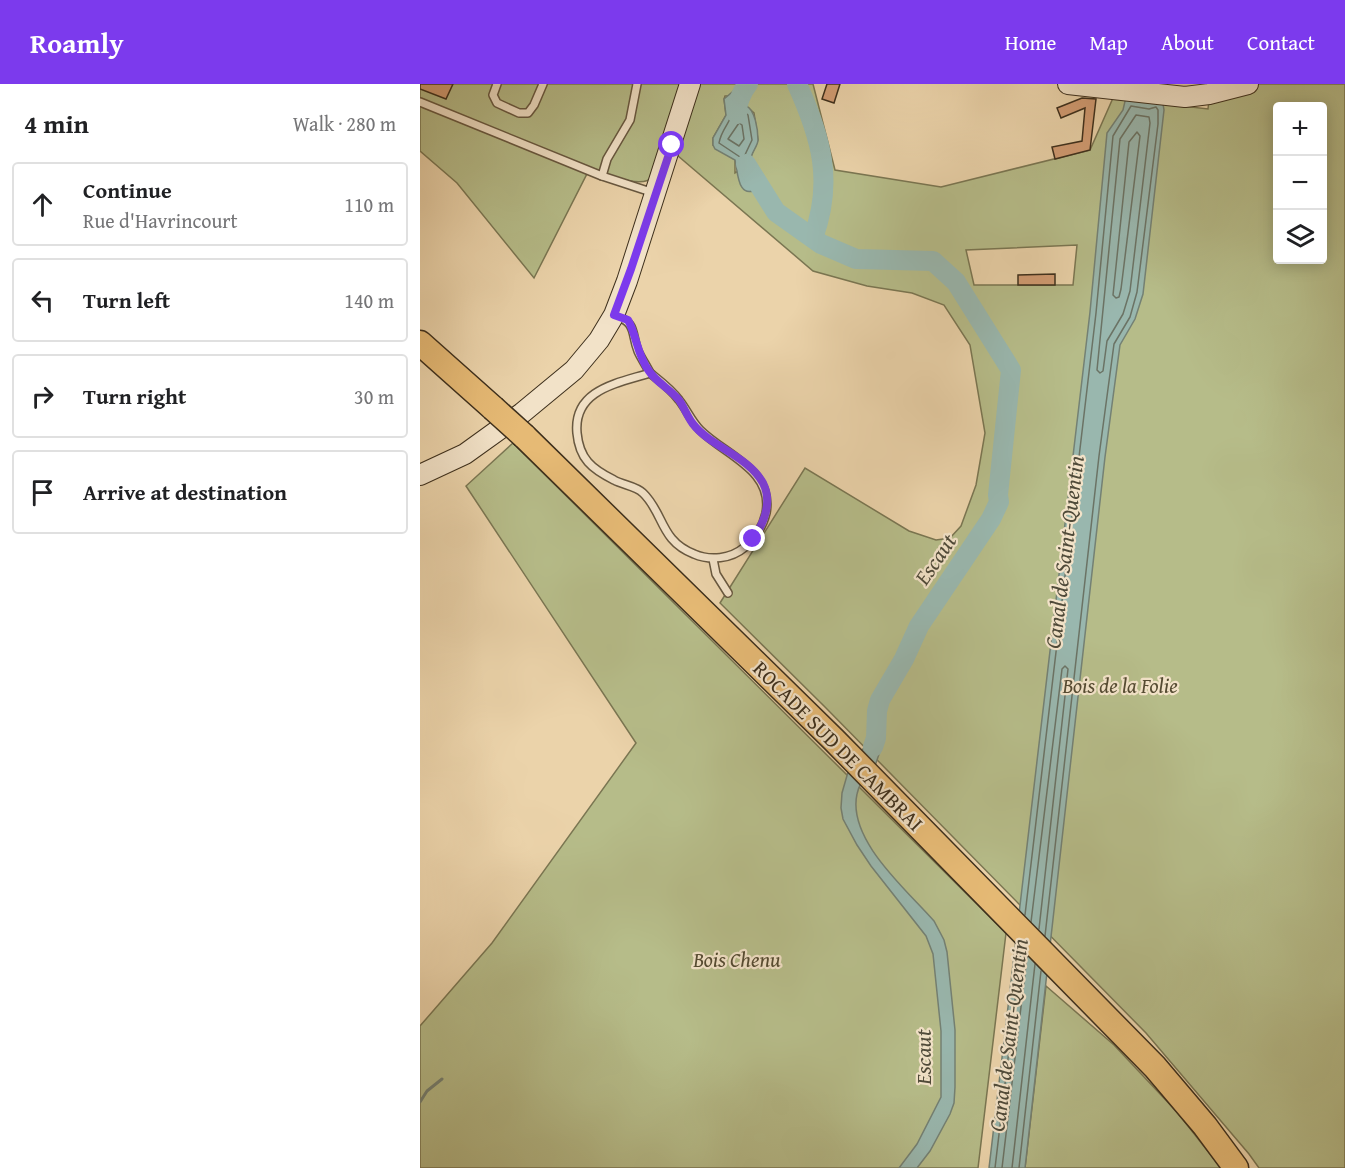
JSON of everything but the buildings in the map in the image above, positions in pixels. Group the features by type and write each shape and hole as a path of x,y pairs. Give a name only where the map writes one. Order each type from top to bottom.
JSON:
{"highway":[{"name":"ROCADE SUD DE CAMBRAI","path":"420,343 524,436 778,684 1155,1067 1236,1168"}],"street":[{"path":"420,475 465,454 557,385 587,356 614,315 656,194 690,84"},
{"path":"1068,84 1178,96 1209,94 1248,84"}],"lane":[{"path":"497,84 493,95 497,103 519,113 528,112 534,105 543,84"},
{"path":"602,176 607,159 630,120 637,84"},
{"path":"420,102 602,176 656,194"},
{"path":"614,315 628,320 635,334 638,352 650,373 680,401 693,423 705,436 755,472 764,485 768,503 764,523 744,548 728,557 712,559 694,554 674,542 641,490 614,480 589,463 579,446 577,426 580,412 593,396 614,383 650,373"},
{"path":"712,559 717,574 728,593"}],"green space":[{"name":"Bois de la Folie","path":"420,84 813,84 835,170 941,187 1090,150 1113,98 1208,109 1211,84 1345,84 1345,1168 1259,1168 1146,1033 720,603 805,468 909,531 936,540 950,538 961,526 976,485 985,433 970,345 944,305 912,293 867,286 813,271 664,144 657,169 648,180 641,182 623,180 590,168 534,278 457,183 420,151","holes":["725,96 749,96 746,106 754,113 758,140 751,156 751,163 735,173 735,160 713,145 713,138 726,115","1077,245 1073,285 974,285 966,250"]},
{"name":"Bois Chenu","path":"513,443 1006,933 978,1168 420,1168 420,1026 492,943 636,743 466,486"},
{"path":"1046,986 1114,1045 1177,1112 1221,1168 1025,1168"}],"water":[{"name":"Canal de Saint-Quentin","path":"1129,84 1138,101 1151,103 1153,84 1162,84 1161,104 1164,110 1143,294 1135,319 1120,345 1105,457 1025,1168 989,1168 1090,312 1107,133 1123,110"},
{"path":"737,88 743,88 747,92 746,106 754,115 757,131 758,143 751,159 760,184 759,188 752,191 746,191 740,183 735,160 715,149 713,145 713,138 726,115 724,99"},
{"path":"869,719 884,722 876,763 861,784 857,794 856,811 861,829 882,863 934,921 944,940 947,952 955,1030 954,1103 930,1151 917,1168 899,1168 917,1144 941,1097 941,1031 933,954 926,936 871,866 843,819 842,793 848,772 867,743"}],"waterway":[{"name":"Escaut","path":"737,114 737,106 748,84"},
{"path":"797,84 813,122 822,160 823,197 813,238"},
{"name":"Escaut","path":"746,164 776,212 821,244 856,259 933,261 956,282 1011,370 999,502 991,519 919,626 904,659 880,700 873,747"},
{"path":"420,1102 427,1091 442,1079"}],"route":[{"path":"672,145 614,315 628,320 635,334 638,352 650,373 680,401 693,423 705,436 755,472 764,485 768,503 764,523 753,539"}]}
